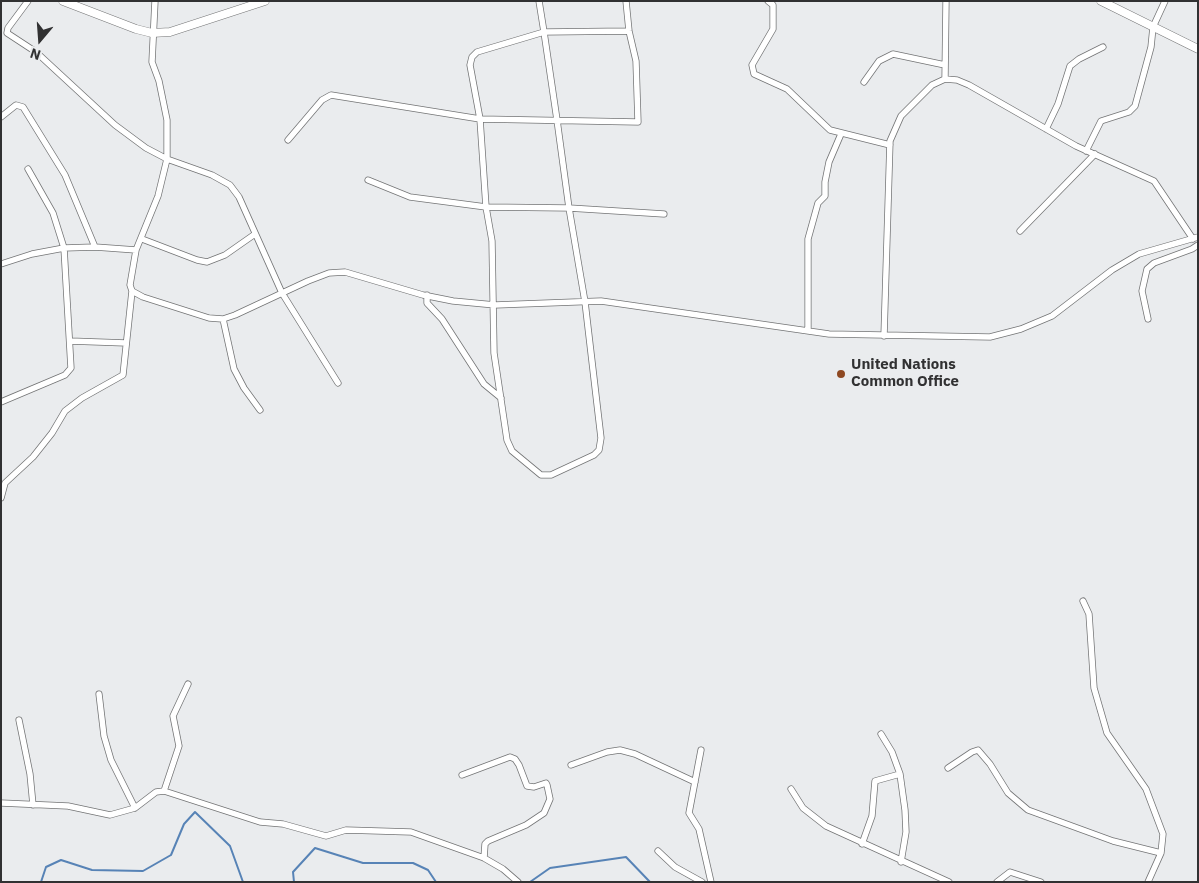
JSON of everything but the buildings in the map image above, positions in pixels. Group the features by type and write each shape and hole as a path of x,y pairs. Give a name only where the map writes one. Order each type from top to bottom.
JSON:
{"main road":[{"path":"63,1 136,29 152,33 170,32 265,1"},
{"path":"1101,1 1198,49"}],"street":[{"path":"28,1 8,28 7,33 42,58 137,142 167,159 212,175 230,185 238,197 282,293 338,383"},
{"path":"1,498 5,483 33,456 52,433 65,411 82,398 123,375 132,292 130,278 136,250 142,240 158,196 167,159 167,120 152,62 155,1"},
{"path":"539,1 544,32 557,120 569,208 585,302 598,397 601,438 598,450 594,455 551,475 541,476 512,451 507,440 494,353 495,305 492,241 486,207 480,119 471,76 472,57 477,52 544,32 628,31"},
{"path":"288,140 322,100 332,95 480,119 638,122 636,61 628,31 626,1"},
{"path":"768,1 773,5 774,29 754,61 752,70 760,78 787,89 824,126 841,134 890,145"},
{"path":"945,79 946,1"},
{"path":"1086,151 1102,121 1129,112 1135,106 1151,48 1154,27 1165,1"},
{"path":"1046,129 1058,104 1070,66 1103,47"},
{"path":"864,82 879,61 893,54 945,66"},
{"path":"132,292 209,318 223,319 249,310 282,293 329,273 345,272 427,295 495,305 585,302 619,303 808,331 884,336 990,337 1021,330 1052,316 1112,270 1139,254 1195,238 1154,181 1086,151 968,85 957,80 945,79 932,86 902,116 890,145 884,336"},
{"path":"1,117 16,105 23,107 65,175 95,246"},
{"path":"808,331 808,238 818,203 825,196 825,182 829,162 841,134"},
{"path":"1020,231 1095,154"},
{"path":"1,402 69,371 70,341 64,248 52,213 28,169"},
{"path":"368,180 410,197 486,207 569,208 664,214"},
{"path":"142,240 207,262 225,255 255,234"},
{"path":"1148,319 1142,291 1147,269 1154,263 1198,245"},
{"path":"1,264 32,254 64,248 95,246 136,250"},
{"path":"427,295 427,303 442,320 484,384 501,398"},
{"path":"223,319 234,368 244,388 260,410"},
{"path":"70,341 126,343"},
{"path":"1083,601 1088,614 1094,688 1103,722 1112,743 1151,800 1163,834 1161,853 1148,882"},
{"path":"164,791 178,746 174,716 188,684"},
{"path":"98,694 104,736 111,760 134,808"},
{"path":"18,720 30,774 33,805"},
{"path":"881,734 892,752 900,774 906,823 901,862"},
{"path":"571,765 607,752 620,750 636,754 695,782"},
{"path":"701,750 689,813 699,829 711,882"},
{"path":"948,768 978,750 990,764 1008,794 1028,810 1113,840 1161,853"},
{"path":"462,774 510,758 515,759 519,765 523,781 527,786 534,787 546,783 548,785 550,799 544,813 526,825 488,840 485,844 484,858"},
{"path":"862,844 872,816 875,781 900,774"},
{"path":"791,790 814,819 862,844 949,882"},
{"path":"1,803 68,806 110,815 134,808 156,792 164,791 260,822 283,824 326,836 346,830 411,832 484,858 503,869 518,882"},
{"path":"658,851 675,867 702,882"},
{"path":"997,882 1010,872 1041,882"}],"waterway":[{"path":"41,882 46,867 61,860 92,870 143,871 171,855 184,824 195,812 230,846 243,882"},
{"path":"294,882 293,872 315,848 363,863 413,863 428,870 436,882"},
{"path":"530,882 550,868 626,857 650,882"}],"place":[{"name":"United Nations Common Office","path":"841,374"}]}
